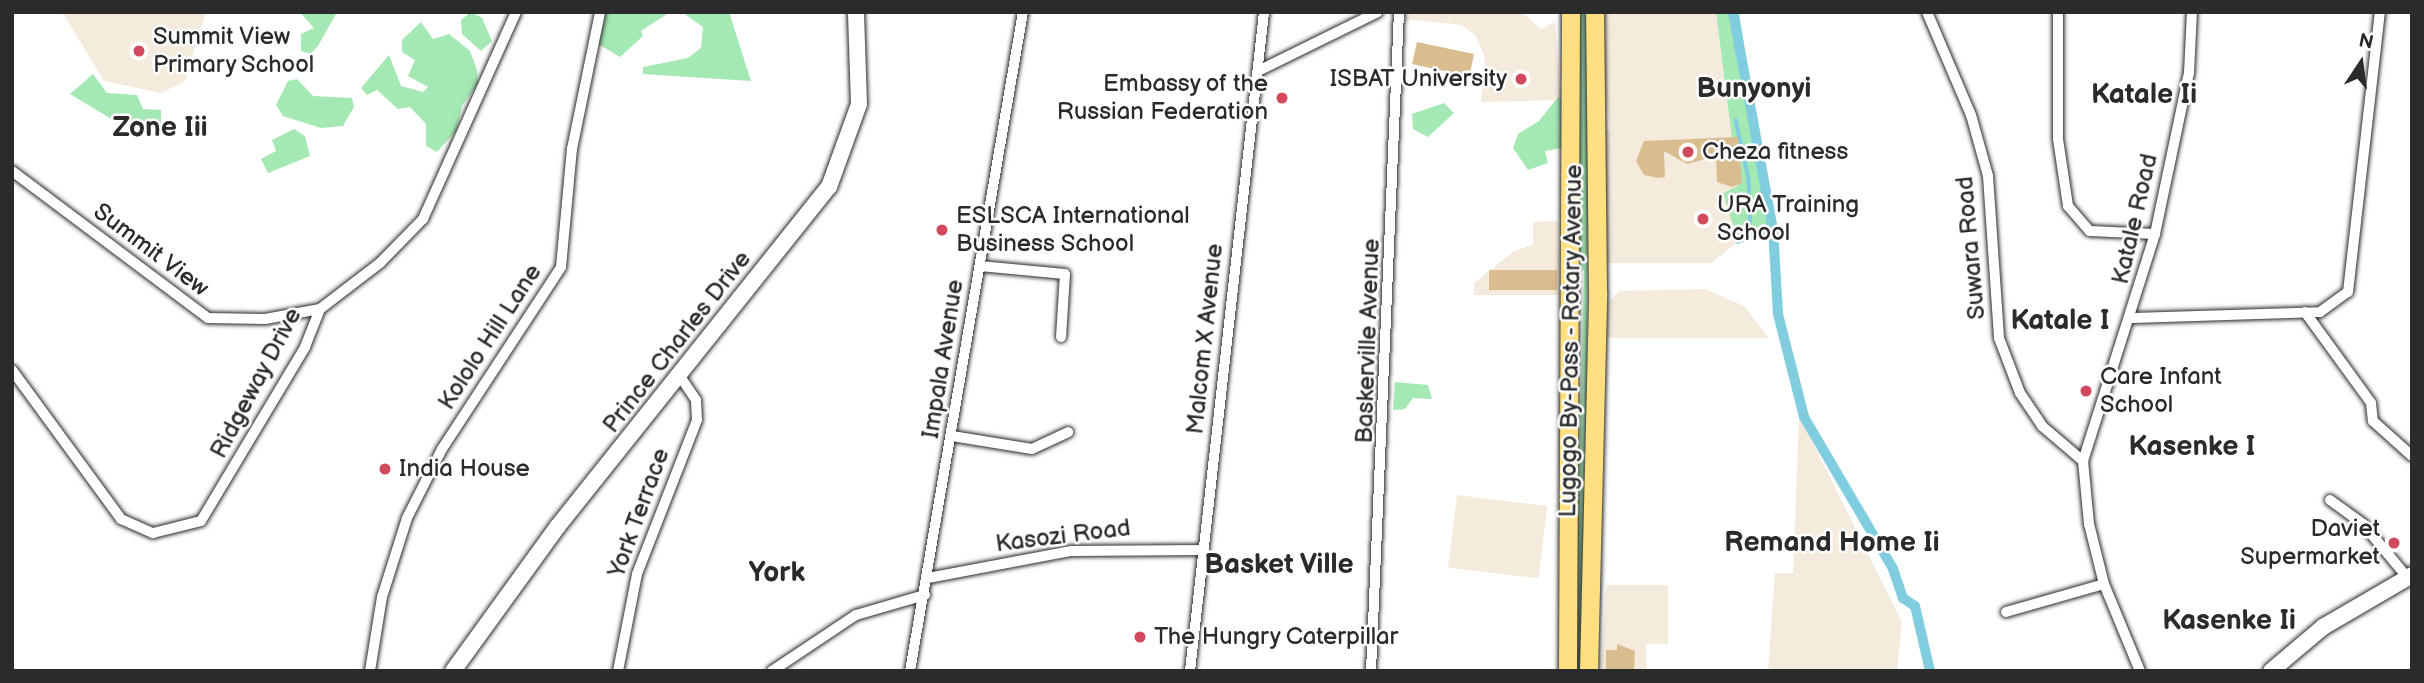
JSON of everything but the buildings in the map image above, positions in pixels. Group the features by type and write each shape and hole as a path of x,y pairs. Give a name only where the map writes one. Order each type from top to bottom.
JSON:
{"main road":[{"name":"Lugogo By-Pass - Rotary Avenue","path":"1568,671 1571,12"},
{"name":"Lugogo By-Pass - Rotary Avenue","path":"1589,671 1598,293 1595,12"}],"street":[{"name":"Ridgeway Drive","path":"12,370 121,519 144,532 170,532 201,521 215,503 320,309 380,263 423,219 516,12"},
{"name":"Kololo Hill Lane","path":"370,671 382,597 417,495 561,267 572,149 600,12"},
{"name":"Prince Charles Drive","path":"453,671 558,526 680,376 837,174 859,104 856,12"},
{"name":"Impala Avenue","path":"910,671 1023,12"},
{"name":"Malcom X Avenue","path":"1190,671 1260,70 1264,12"},
{"path":"1260,70 1378,12"},
{"name":"Baskerville Avenue","path":"1371,671 1399,12"},
{"name":"Suwara Road","path":"1927,12 1971,115 1988,176 2000,338 2020,393 2042,426 2084,461"},
{"path":"2058,12 2058,139 2068,206 2090,231 2155,234"},
{"name":"Katale Road","path":"2140,671 2104,584 2089,524 2084,461 2133,318 2155,234 2189,73 2192,12"},
{"path":"2133,318 2305,312 2339,301 2353,277 2380,12"},
{"name":"Summit View","path":"12,171 208,318 265,319 320,309"},
{"path":"980,266 1065,274 1061,337"},
{"path":"2305,312 2371,403 2373,421 2412,456"},
{"name":"York Terrace","path":"618,671 637,574 697,420 696,400 680,376"},
{"path":"952,436 1032,449 1068,432"},
{"path":"2271,671 2323,627 2409,576 2364,524 2330,500"},
{"name":"Kasozi Road","path":"928,578 1071,551 1204,550"},
{"path":"2007,612 2104,584"},
{"path":"772,671 856,615 925,595"}],"shaded area":[{"name":"Summit View Primary School","path":"62,12 206,12 185,81 161,93 104,81"},
{"name":"ISBAT University","path":"1407,12 1521,12 1541,29 1555,22 1561,100 1481,102 1485,57 1475,35 1462,25 1406,19"},
{"path":"1606,12 1716,12 1738,187 1723,193 1738,242 1711,263 1595,263 1600,131 1610,130 1599,34"},
{"path":"1558,221 1559,295 1474,295 1474,283 1514,251 1533,245 1533,222"},
{"path":"1705,289 1744,306 1769,338 1602,338 1603,306 1620,291"},
{"path":"1799,415 1902,622 1897,671 1768,671 1775,573 1793,573"},
{"path":"1457,495 1547,506 1538,579 1448,567"},
{"path":"1606,585 1668,585 1668,644 1646,644 1647,671 1601,671"}],"green space":[{"path":"300,12 337,12 318,46 310,54 301,51 301,34 314,28"},
{"path":"471,12 482,18 492,41 481,51 462,34 461,20"},
{"path":"595,12 670,12 641,31 643,36 620,57 593,41 605,23"},
{"path":"682,12 729,12 751,81 643,74 643,67 688,58 701,48 703,27"},
{"path":"1579,12 1589,12 1585,671 1574,671 1584,270 1578,270"},
{"path":"1716,12 1739,12 1773,235 1738,242 1723,193 1738,186"},
{"path":"421,22 433,39 449,34 470,51 477,70 478,83 462,106 456,131 437,152 426,146 426,124 410,107 398,109 377,90 367,95 361,88 389,55 401,86 423,92 428,87 408,76 415,60 402,52 402,40"},
{"path":"93,74 107,93 137,95 143,109 161,110 161,126 118,123 70,94"},
{"path":"297,79 313,96 352,98 354,107 343,126 321,128 283,116 276,105 288,81"},
{"path":"1558,97 1566,101 1562,148 1545,151 1548,163 1528,170 1513,148 1518,134 1539,121"},
{"path":"1444,103 1454,113 1428,137 1413,129 1412,114"},
{"path":"294,129 305,136 310,156 268,173 261,159 276,151 272,140"},
{"path":"1395,382 1428,385 1432,399 1413,398 1405,409 1393,410"}],"waterway":[{"path":"1733,12 1773,229 1778,314 1804,417 1893,569 1903,598 1915,606 1930,671"},
{"path":"1736,120 1749,179 1751,238 1773,235 1773,229"},
{"path":"1738,242 1752,236"}],"place":[{"name":"Summit View Primary School","path":"139,51"},
{"name":"ISBAT University","path":"1521,79"},
{"name":"Embassy of the Russian Federation","path":"1282,98"},
{"name":"Cheza fitness","path":"1688,152"},
{"name":"URA Training School","path":"1703,219"},
{"name":"ESLSCA International Business School","path":"942,230"},
{"name":"Care Infant School","path":"2086,391"},
{"name":"India House","path":"385,469"},
{"name":"Daviet Supermarket","path":"2394,543"},
{"name":"The Hungry Caterpillar","path":"1140,637"}],"district":[{"name":"Bunyonyi","path":"1754,89"},
{"name":"Katale Ii","path":"2144,95"},
{"name":"Zone Iii","path":"160,128"},
{"name":"Katale I","path":"2060,321"},
{"name":"Kasenke I","path":"2192,447"},
{"name":"Remand Home Ii","path":"1832,543"},
{"name":"Basket Ville","path":"1279,565"},
{"name":"York","path":"777,573"},
{"name":"Kasenke Ii","path":"2229,621"}]}
